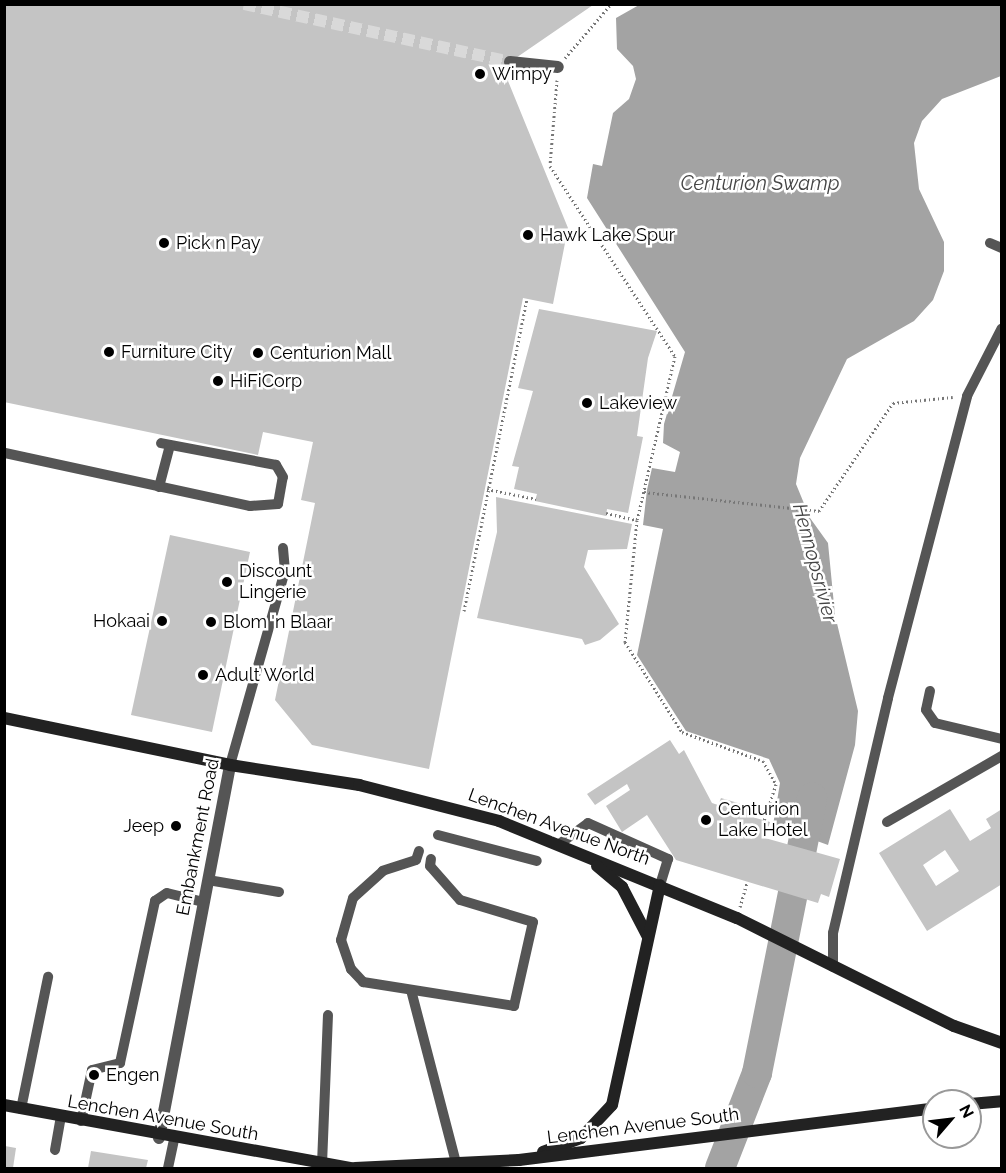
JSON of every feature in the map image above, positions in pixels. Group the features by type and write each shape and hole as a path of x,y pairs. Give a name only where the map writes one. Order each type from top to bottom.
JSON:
{"main road":[{"name":"Lenchen Avenue North","path":"4,718 231,765 433,801 558,845 660,885 737,918 830,966 1002,1043"},
{"path":"558,845 607,871 648,936"},
{"path":"519,1160 581,1138 612,1105 635,1019 648,936 660,885"},
{"path":"982,1103 1002,1101"},
{"name":"Lenchen Avenue South","path":"4,1106 159,1138 353,1168 456,1163 480,1165 922,1110"}],"street":[{"path":"510,62 558,67"},
{"name":"Embankment Road","path":"159,1138 231,765"}],"lane":[{"path":"990,243 1002,248"},
{"path":"830,966 833,933 888,698 967,396 1002,328"},
{"path":"4,453 159,487 250,506 278,504 283,477 276,465 166,444 159,487"},
{"name":"Embankment Road","path":"231,765 285,571 283,548"},
{"path":"930,691 926,710 935,723 1002,739"},
{"path":"887,822 1002,756"},
{"path":"558,845 588,823 668,859 660,885"},
{"path":"438,835 537,861"},
{"path":"419,850 416,860 384,871 353,898 341,940 343,955 363,982 514,1006 534,927 530,919 460,900 430,866 431,859"},
{"path":"208,880 279,892"},
{"path":"81,1121 92,1070 120,1063 155,901 167,893 203,902"},
{"path":"21,1109 48,977"},
{"path":"411,990 456,1163"},
{"path":"322,1164 328,1015"},
{"path":"55,1150 61,1117"},
{"path":"168,1168 174,1140"}],"path":[{"path":"611,4 558,67 550,166 675,356 637,520 625,642 682,732 763,761 776,784 764,821"},
{"path":"464,611 527,299"},
{"path":"644,492 819,511 892,403 967,396"},
{"path":"488,489 536,499"},
{"path":"606,513 637,520"},
{"path":"737,918 747,882"}],"water":[{"name":"Centurion Swamp","path":"639,5 1001,5 1001,76 942,99 922,121 914,143 919,189 944,242 944,271 933,300 914,321 847,359 800,458 796,484 810,518 828,543 835,615 858,711 855,745 828,845 773,825 780,783 769,759 686,731 637,655 663,529 643,525 647,490 652,468 675,472 680,452 663,443 664,424 685,352 587,198 593,164 602,166 613,113 629,99 636,79 633,66 617,49 616,18"}],"building":[{"name":"Centurion Mall","path":"4,5 593,5 510,62 508,81 568,228 553,304 523,298 429,769 312,745 275,700 315,503 301,500 313,442 263,432 258,455 4,402"},
{"name":"Lakeview","path":"539,309 657,331 648,358 637,436 643,437 628,513 607,509 606,516 535,501 537,494 514,489 519,467 512,466 533,391 518,388"},
{"path":"496,497 632,524 627,549 588,550 584,567 619,624 600,640 585,645 582,639 477,618 497,532"},
{"path":"170,535 250,552 212,732 131,715"},
{"name":"Centurion Lake Hotel","path":"670,740 679,754 684,750 712,803 718,805 721,798 755,808 752,817 770,822 765,838 840,859 829,897 821,894 818,903 676,860 647,815 622,832 606,806 630,790 627,784 595,805 587,794"},
{"path":"950,809 970,841 991,828 986,819 1002,809 1002,884 927,931 879,853","holes":["945,850 959,871 936,886 923,865"]},
{"path":"5,1146 16,1148 13,1168 5,1168"},
{"path":"91,1151 148,1160 146,1168 88,1168"}],"waterway":[{"name":"Hennopsrivier","path":"720,1168 757,1073 812,797"}],"tunnel":[{"path":"244,4 510,62"}],"place":[{"name":"Wimpy","path":"480,74"},
{"name":"Hawk Lake Spur","path":"528,235"},
{"name":"Pick n Pay","path":"164,243"},
{"name":"Furniture City","path":"109,352"},
{"name":"Centurion Mall","path":"258,353"},
{"name":"HiFiCorp","path":"218,381"},
{"name":"Lakeview","path":"587,403"},
{"name":"Discount Lingerie","path":"227,582"},
{"name":"Hokaai","path":"162,621"},
{"name":"Blom 'n Blaar","path":"211,622"},
{"name":"Adult World","path":"203,675"},
{"name":"Centurion Lake Hotel","path":"706,820"},
{"name":"Jeep","path":"176,826"},
{"name":"Engen","path":"94,1075"}]}
